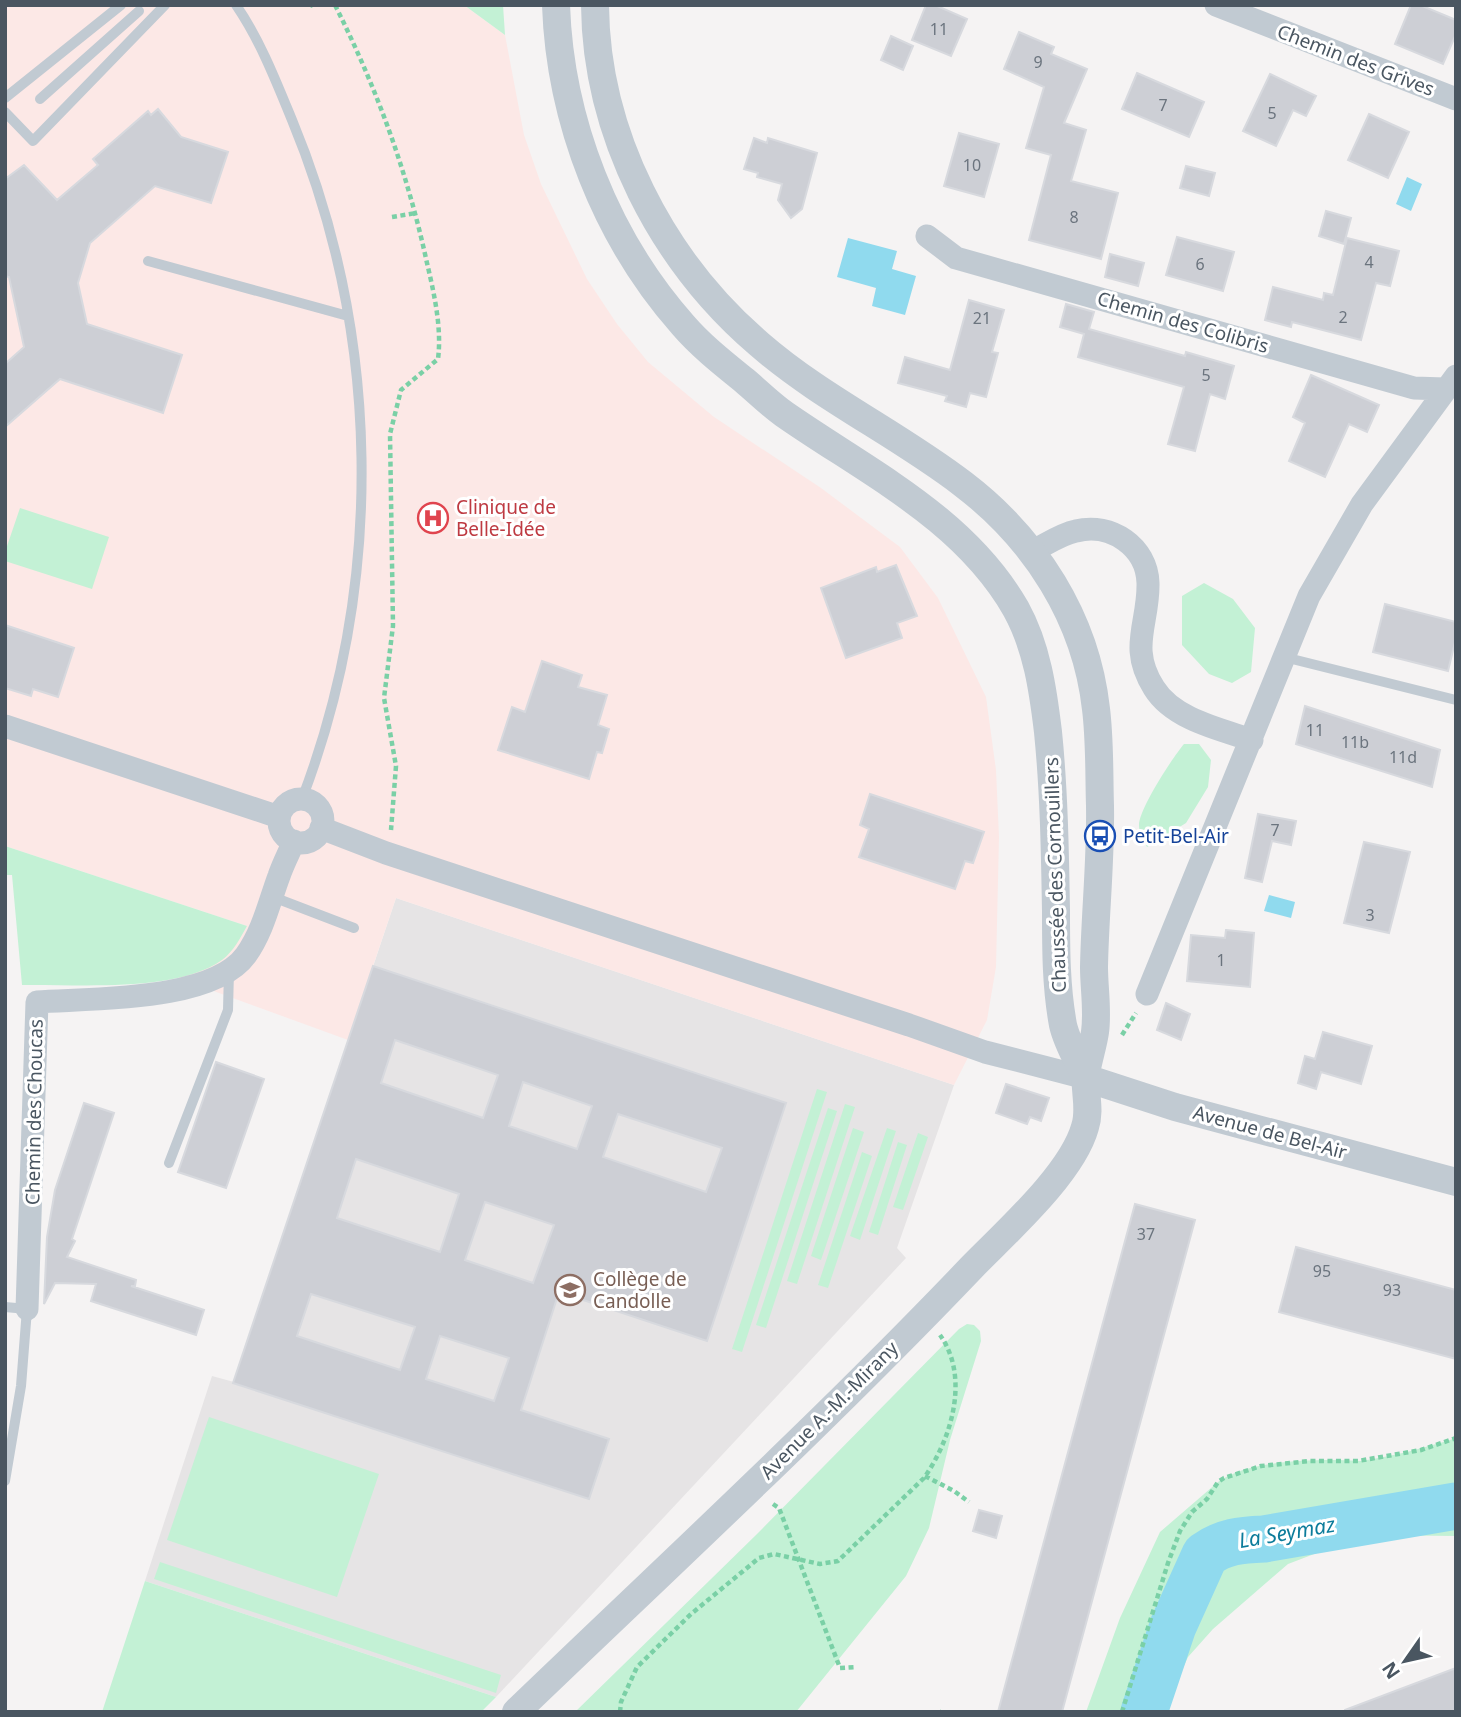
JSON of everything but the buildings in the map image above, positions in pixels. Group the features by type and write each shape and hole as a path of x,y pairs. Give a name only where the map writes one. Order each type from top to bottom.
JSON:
{"street":[{"name":"Chaussée des Cornouillers","path":"556,5 566,98 585,156 614,224 645,277 684,326 726,366 782,412 859,461 940,520 972,549 1016,610 1031,644 1045,703 1050,765 1056,969 1064,1029 1086,1078"},
{"name":"Chaussée des Cornouillers","path":"595,5 595,28 606,89 624,156 646,201 680,258 707,293 758,344 820,389 962,483 998,514 1033,551 1062,599 1077,631 1096,708 1100,836 1094,971 1096,1028 1086,1078"},
{"name":"Chemin des Grives","path":"1216,5 1456,99"},
{"name":"Chemin des Colibris","path":"927,236 956,258 1414,388 1452,384"},
{"path":"1147,994 1309,597 1362,503 1452,384"},
{"path":"995,579 1033,551 1078,530 1097,529 1121,536 1137,551 1144,565 1148,583 1141,651 1143,665 1155,689 1167,703 1182,713 1252,740"},
{"path":"5,726 279,817"},
{"path":"302,799 315,804 320,810 321,828 318,834 307,841 294,841 288,839 281,829 279,817 285,805 302,799"},
{"path":"321,828 378,850 985,1052 1086,1078"},
{"name":"Chemin des Choucas","path":"16,1308 37,1002 148,995 215,979 229,971 245,957 256,938 294,841"},
{"name":"Avenue de Bel-Air","path":"1086,1078 1175,1107 1456,1182"},
{"name":"Avenue A.-M.-Mirany","path":"516,1712 802,1437 936,1305 1032,1204 1068,1160 1085,1130 1088,1111 1086,1078"}],"lane":[{"path":"5,98 121,5"},
{"path":"5,112 33,142 165,5"},
{"path":"236,5 272,71 318,187 335,251 353,338 362,438 357,572 346,643 332,705 302,799"},
{"path":"40,99 136,8 147,22"},
{"path":"148,261 348,316"},
{"path":"1284,657 1456,700"},
{"path":"273,897 354,928"},
{"path":"169,1163 228,1010 229,971"},
{"name":"Chemin des Choucas","path":"5,1481 21,1386 16,1308"}],"path":[{"path":"335,5 391,130 416,213 433,290 439,349 438,359 401,390 390,434 393,626 384,698 396,766 391,838"},
{"path":"392,217 416,213"},
{"path":"1116,1040 1125,1032 1147,994"},
{"path":"620,1712 621,1702 637,1667 701,1605 758,1558 774,1554 820,1564 838,1561 925,1476 947,1434 956,1391 950,1349 939,1334"},
{"path":"1122,1712 1180,1531 1192,1512 1207,1499 1218,1482 1261,1466 1310,1461 1358,1461 1421,1450 1456,1438"},
{"path":"925,1476 969,1502"},
{"path":"769,1500 779,1508 841,1668 857,1667"}],"shaded area":[{"name":"Clinique de Belle-Idée","path":"5,5 464,5 505,35 524,135 541,184 587,279 617,324 648,362 714,417 821,488 900,547 938,598 986,697 996,770 999,837 996,967 987,1020 954,1085 396,898 348,1040 178,978 239,940 247,926 5,846"},
{"name":"Collège de Candolle","path":"396,898 954,1085 897,1248 906,1258 496,1697 145,1581 212,1376 234,1382"}],"green space":[{"path":"464,5 503,5 505,35"},
{"path":"20,508 109,537 92,589 5,561 5,552"},
{"path":"1204,583 1233,599 1255,628 1251,672 1232,683 1209,674 1182,645 1182,596"},
{"path":"1184,744 1199,744 1211,760 1208,787 1186,823 1147,847 1140,831 1140,818 1157,784"},
{"path":"5,846 247,926 226,957 202,971 179,978 126,984 22,985 12,875 5,875"},
{"path":"817,1089 827,1092 742,1352 732,1349"},
{"path":"845,1104 855,1107 797,1284 787,1281"},
{"path":"828,1108 837,1111 766,1328 756,1325"},
{"path":"853,1128 864,1132 821,1260 811,1256"},
{"path":"887,1128 896,1131 860,1240 850,1236"},
{"path":"918,1133 928,1137 903,1210 893,1207"},
{"path":"898,1142 907,1145 878,1235 869,1232"},
{"path":"862,1152 872,1156 828,1288 818,1285"},
{"path":"967,1324 974,1325 980,1331 981,1341 950,1440 929,1528 906,1576 796,1712 575,1712 756,1535 959,1329"},
{"path":"209,1417 379,1474 337,1597 167,1540"},
{"path":"1456,1438 1456,1536 1364,1535 1288,1564 1213,1629 1188,1657 1163,1712 1086,1712 1120,1618 1160,1532 1218,1482 1230,1475 1260,1466 1310,1460 1361,1461"},
{"path":"160,1562 501,1675 496,1693 154,1579"},
{"path":"145,1581 496,1697 481,1712 102,1712"}],"water":[{"path":"1407,177 1422,184 1411,211 1396,204"},
{"path":"848,238 897,251 892,269 916,276 905,315 872,306 876,288 837,277"},
{"path":"1269,895 1295,902 1291,918 1264,911"}],"waterway":[{"name":"La Seymaz","path":"1144,1712 1173,1626 1205,1555 1212,1550 1233,1542 1456,1506"}],"place":[{"name":"Clinique de Belle-Idée","path":"433,518"},
{"name":"Petit-Bel-Air","path":"1100,836"},
{"name":"Collège de Candolle","path":"570,1290"}]}
